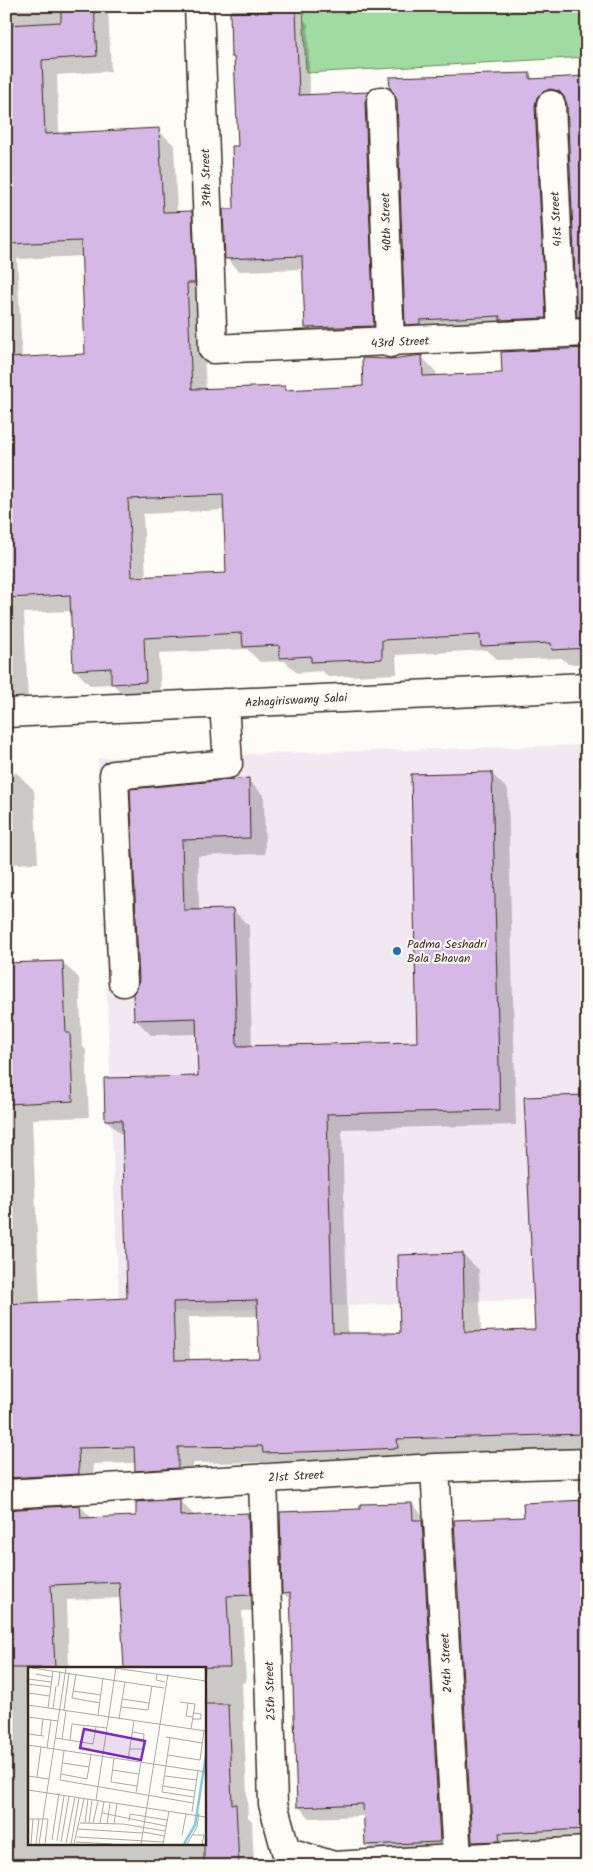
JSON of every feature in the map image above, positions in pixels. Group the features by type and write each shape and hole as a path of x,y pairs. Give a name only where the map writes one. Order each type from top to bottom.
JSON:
{"street":[{"name":"39th Street","path":"199,6 213,349"},
{"name":"40th Street","path":"381,101 390,342"},
{"name":"41st Street","path":"550,105 574,332"},
{"name":"43rd Street","path":"213,349 574,332"},
{"name":"Azhagiriswamy Salai","path":"6,713 587,687"},
{"path":"123,982 114,775 228,764 224,703"},
{"name":"21st Street","path":"6,1494 435,1468 587,1463"},
{"name":"24th Street","path":"435,1468 456,1858"},
{"name":"25th Street","path":"263,1478 273,1804 286,1851 334,1866"},
{"path":"334,1866 587,1851"}],"shaded area":[{"path":"587,745 587,1298 119,1313 98,758"}],"green space":[{"path":"303,6 587,6 587,57 306,73"}],"building":[{"path":"61,6 94,6 97,56 42,60 45,134 159,128 163,212 192,211 195,283 187,283 192,389 285,386 285,390 363,386 362,358 391,359 422,355 423,376 502,373 501,352 587,348 587,648 552,650 551,643 481,646 480,635 382,640 382,659 311,662 311,656 280,658 279,645 243,647 242,633 144,638 146,682 111,684 111,668 73,670 70,595 6,598 6,358 85,354 81,241 6,244 6,25 61,22","holes":["223,495 226,573 132,577 128,499"]},
{"path":"296,10 299,95 369,92 365,102 374,326 305,328 302,256 225,259 223,209 234,209 232,146 238,146 234,57 231,57 230,12"},
{"path":"530,73 530,79 587,76 587,316 577,317 567,104 559,91 550,89 537,97 535,106 546,318 500,320 500,316 420,320 420,324 405,325 397,100 390,88 389,77"},
{"path":"492,772 500,1110 327,1114 333,1333 400,1333 398,1255 463,1253 465,1332 535,1330 524,1097 587,1095 587,1434 397,1439 398,1448 331,1451 263,1453 262,1446 178,1447 178,1468 135,1471 134,1447 78,1448 79,1474 6,1478 6,1304 127,1298 122,1120 105,1120 104,1078 198,1076 196,1018 134,1020 133,993 139,981 130,789 249,778 250,838 182,840 184,910 233,909 237,1046 417,1042 411,774","holes":["257,1300 259,1358 175,1360 173,1302"]},
{"path":"63,961 66,1033 70,1033 73,1101 6,1104 6,963"},
{"path":"180,1499 180,1516 248,1513 251,1595 227,1596 230,1667 124,1667 119,1582 51,1585 55,1667 6,1668 6,1510 80,1505 81,1518 136,1516 136,1502"},
{"path":"587,1500 587,1829 499,1833 500,1841 472,1842 454,1520 524,1517 523,1503"},
{"path":"412,1503 413,1520 422,1520 440,1842 365,1845 363,1804 297,1807 290,1593 282,1594 280,1512 360,1509 360,1504"},
{"path":"205,1704 228,1704 232,1804 236,1804 239,1866 204,1866"}],"place":[{"name":"Padma Seshadri Bala Bhavan","path":"397,951"}]}
